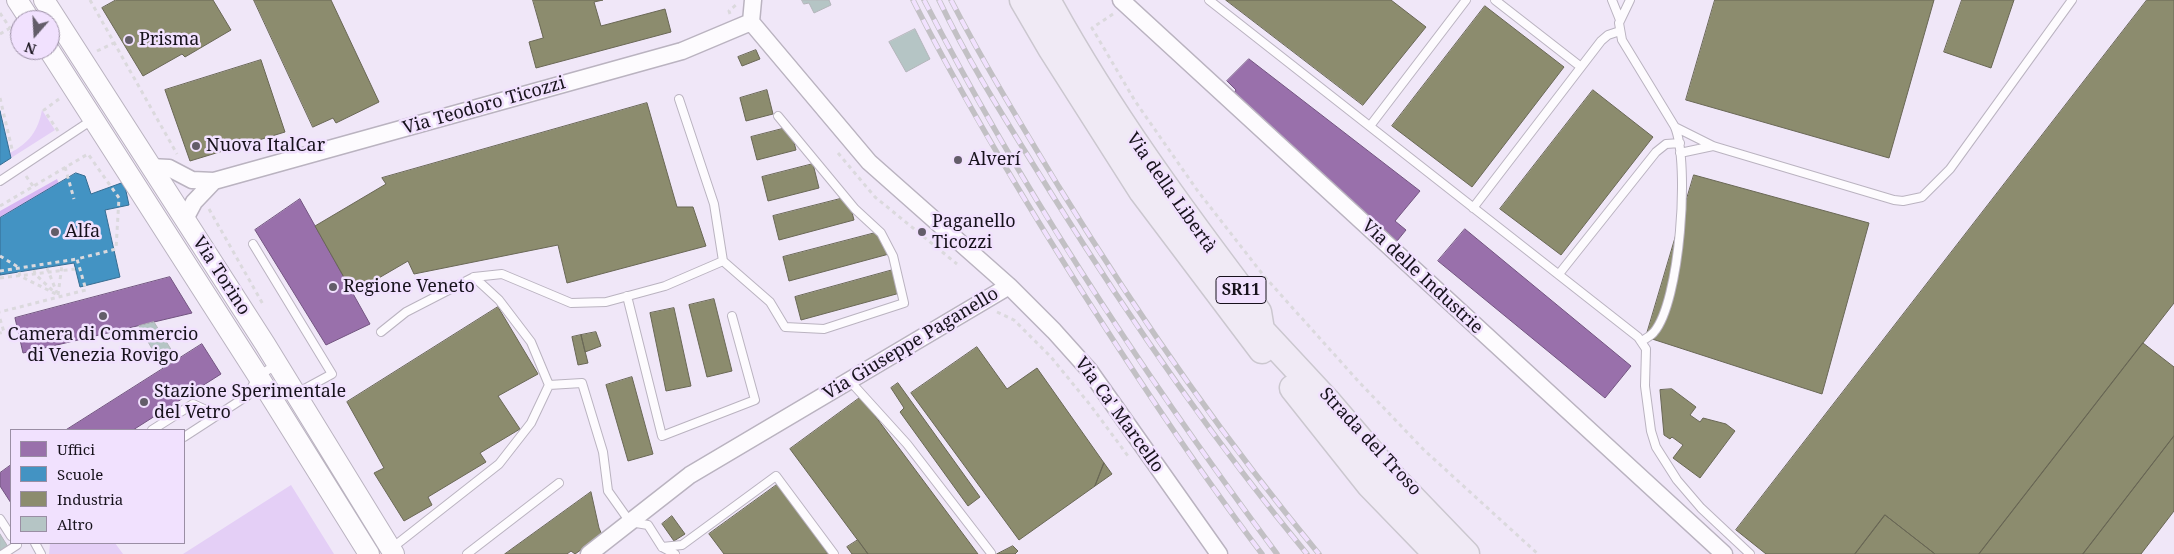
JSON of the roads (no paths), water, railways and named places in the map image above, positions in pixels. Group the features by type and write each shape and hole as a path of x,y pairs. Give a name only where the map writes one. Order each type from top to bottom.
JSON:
{"highway":[{"name":"Via della Libertà","path":"1023,0 1114,149 1177,239 1264,353 1370,485 1437,554"},
{"name":"Via della Libertà","path":"1047,0 1064,32 1179,207 1258,312 1261,330 1326,400 1391,476 1466,554"}],"street":[{"name":"Via Torino","path":"44,0 296,394 392,552"},
{"path":"751,22 754,0"},
{"name":"Via delle Industrie","path":"1123,2 1724,554"},
{"name":"Via Teodoro Ticozzi","path":"150,167 169,168 192,180 214,181 682,51 751,22"},
{"name":"Via Giuseppe Paganello","path":"589,554 690,475 1009,286 869,162 751,22"},
{"name":"Via Torino","path":"48,60 94,119 369,554"},
{"path":"185,219 194,202 214,181"},
{"name":"Via Ca' Marcello","path":"1009,286 1054,331 1089,370 1219,554"},
{"name":"Strada del Troso","path":"1261,330 1338,405 1429,507 1479,554"}],"lane":[{"path":"1209,0 1642,341 1646,348 1645,386 1656,447 1676,480 1701,508 1750,554"},
{"path":"1370,126 1466,0"},
{"path":"1495,0 1581,67"},
{"path":"1612,0 1620,20 1620,31 1626,48 1664,105 1675,127 1680,143 1682,210 1670,298 1654,332 1642,341"},
{"path":"1620,20 1630,0"},
{"path":"1675,127 1713,146 1885,198 1903,201 1914,200 1929,191 1950,169 2072,0"},
{"path":"1474,208 1601,41 1608,35 1620,31"},
{"path":"679,99 714,204 723,261 770,302 785,327 824,329 904,303 894,256 881,233 855,209 778,116"},
{"path":"0,181 94,119"},
{"path":"1558,274 1656,152 1666,144 1680,143"},
{"path":"1680,153 1713,146"},
{"path":"253,244 332,374 296,394"},
{"path":"381,332 406,312 474,277 502,274 571,303 606,302 665,286 723,261"},
{"path":"392,552 499,464 531,424 548,385 531,342 500,300 474,277"},
{"path":"627,296 662,436 755,400 732,316"},
{"path":"185,436 246,396 258,376 277,364"},
{"path":"849,380 907,444 991,553"},
{"path":"548,385 582,383 603,452 608,491 630,522 648,525 660,550 675,554"},
{"path":"154,429 193,404 217,415"},
{"path":"660,550 682,546 776,476 834,554"},
{"path":"467,554 559,483"},
{"path":"0,519 10,534"},
{"path":"4,554 18,544"}],"railway":[{"path":"913,0 991,143 1076,282 1166,420 1262,554"},
{"path":"924,0 1003,144 1089,284 1181,421 1277,554"},
{"path":"939,0 992,98 1141,332 1205,423 1307,554"},
{"path":"951,0 1017,118 1119,282 1215,421 1319,554"}],"place":[{"name":"Prisma","path":"129,40"},
{"name":"Nuova ItalCar","path":"196,146"},
{"name":"Alverí","path":"958,160"},
{"name":"Alfa","path":"55,232"},
{"name":"Paganello Ticozzi","path":"922,232"},
{"name":"Regione Veneto","path":"333,287"},
{"name":"Camera di Commercio di Venezia Rovigo","path":"103,316"},
{"name":"Stazione Sperimentale del Vetro","path":"144,402"}]}
